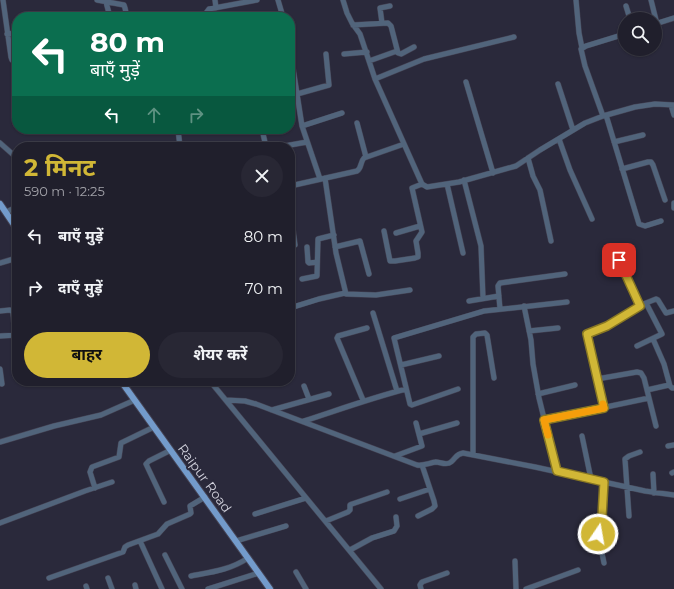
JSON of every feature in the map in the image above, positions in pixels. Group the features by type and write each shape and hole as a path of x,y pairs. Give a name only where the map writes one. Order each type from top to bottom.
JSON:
{"main road":[{"path":"0,204 12,221"},
{"name":"Raipur Road","path":"125,386 270,589"}],"street":[{"path":"0,1 4,0 7,34 12,59"},
{"path":"97,0 124,5 126,12"},
{"path":"215,0 216,8"},
{"path":"206,12 216,8 257,0"},
{"path":"278,0 282,12"},
{"path":"343,0 346,13 360,34 375,79 422,184 428,187 464,180 516,166 585,123 605,116 641,106 673,105 674,115"},
{"path":"576,0 582,48 581,52 614,142 639,224 644,226 661,221"},
{"path":"651,0 654,12"},
{"path":"106,2 109,12"},
{"path":"382,23 380,8 390,6"},
{"path":"626,6 628,12"},
{"path":"662,22 674,18"},
{"path":"353,25 388,23 391,26 397,51"},
{"path":"7,34 12,33"},
{"path":"582,48 618,36"},
{"path":"375,79 424,60 514,37"},
{"path":"369,61 397,51 401,54 414,47"},
{"path":"344,54 367,52"},
{"path":"297,94 329,85 326,54"},
{"path":"295,81 302,126 322,178 345,292 350,296 364,296 410,290"},
{"path":"466,82 493,173"},
{"path":"558,84 573,130"},
{"path":"302,126 342,113"},
{"path":"357,123 366,157"},
{"path":"614,142 643,135"},
{"path":"559,139 570,170 592,218"},
{"path":"295,144 307,142"},
{"path":"0,143 12,154"},
{"path":"295,185 357,171 360,168 363,159 366,157 404,144"},
{"path":"528,158 533,176 540,190 551,241"},
{"path":"622,169 651,162 666,200"},
{"path":"464,180 481,246 483,298"},
{"path":"384,231 391,261 418,257 416,242 421,234 412,188 422,184"},
{"path":"447,184 462,253"},
{"path":"674,203 674,208"},
{"path":"6,212 12,209"},
{"path":"396,233 420,226"},
{"path":"302,279 317,276 318,238 334,235"},
{"path":"335,247 360,241 369,274"},
{"path":"308,246 308,262 318,262"},
{"path":"0,263 12,259"},
{"path":"619,260 640,306"},
{"path":"500,309 498,286 501,282 565,274"},
{"path":"295,306 345,292"},
{"path":"469,301 499,296"},
{"path":"604,408 587,334 607,326 640,306 657,299 666,313 674,311"},
{"path":"458,389 412,405 410,404 394,339 396,337 484,311 567,302"},
{"path":"637,346 660,336 662,333 646,303"},
{"path":"524,306 538,394 557,471"},
{"path":"0,311 10,310 12,311"},
{"path":"373,313 397,391"},
{"path":"363,400 337,337 366,328"},
{"path":"529,331 558,328"},
{"path":"473,455 473,337 476,334 485,333 487,335 494,378"},
{"path":"0,336 12,335"},
{"path":"647,390 672,386 653,339"},
{"path":"401,365 439,356"},
{"path":"0,369 2,384"},
{"path":"597,379 639,372 644,378 656,426"},
{"path":"538,394 575,385"},
{"path":"214,386 381,589"},
{"path":"304,386 309,399"},
{"path":"304,421 363,400 406,389"},
{"path":"272,410 329,394"},
{"path":"544,420 649,398"},
{"path":"0,442 54,426 101,415 135,400"},
{"path":"226,400 246,401 304,421 417,465 436,462 448,464 461,453 557,471 654,493 674,495"},
{"path":"395,456 421,447 422,444 416,422"},
{"path":"419,434 457,423"},
{"path":"95,488 90,472 92,467 119,457 121,443 154,427"},
{"path":"582,436 591,479"},
{"path":"164,502 146,464 171,450"},
{"path":"629,516 626,458 640,452"},
{"path":"418,516 435,506 422,465"},
{"path":"653,474 654,493"},
{"path":"0,522 112,482"},
{"path":"604,482 602,517 598,534 604,563"},
{"path":"400,499 430,489"},
{"path":"326,521 348,512 350,510 350,505 352,504 387,492"},
{"path":"49,578 123,552 126,546 158,534 167,524 190,514 190,506 205,497"},
{"path":"255,514 306,498"},
{"path":"350,550 372,538 394,530 397,526 396,517"},
{"path":"236,540 286,526"},
{"path":"140,540 162,589"},
{"path":"165,555 182,589"},
{"path":"191,576 236,566 248,558"},
{"path":"515,561 516,589"},
{"path":"526,589 578,570"},
{"path":"296,572 306,589"},
{"path":"208,589 259,573"},
{"path":"421,589 420,584 422,582 447,573"},
{"path":"108,578 112,589"}],"slow traffic":[{"path":"548,435 544,420 604,408 603,404"}],"route":[{"path":"598,534 602,517 604,482 557,471 544,420 604,408 587,334 607,326 636,307 640,306 619,260"}]}
